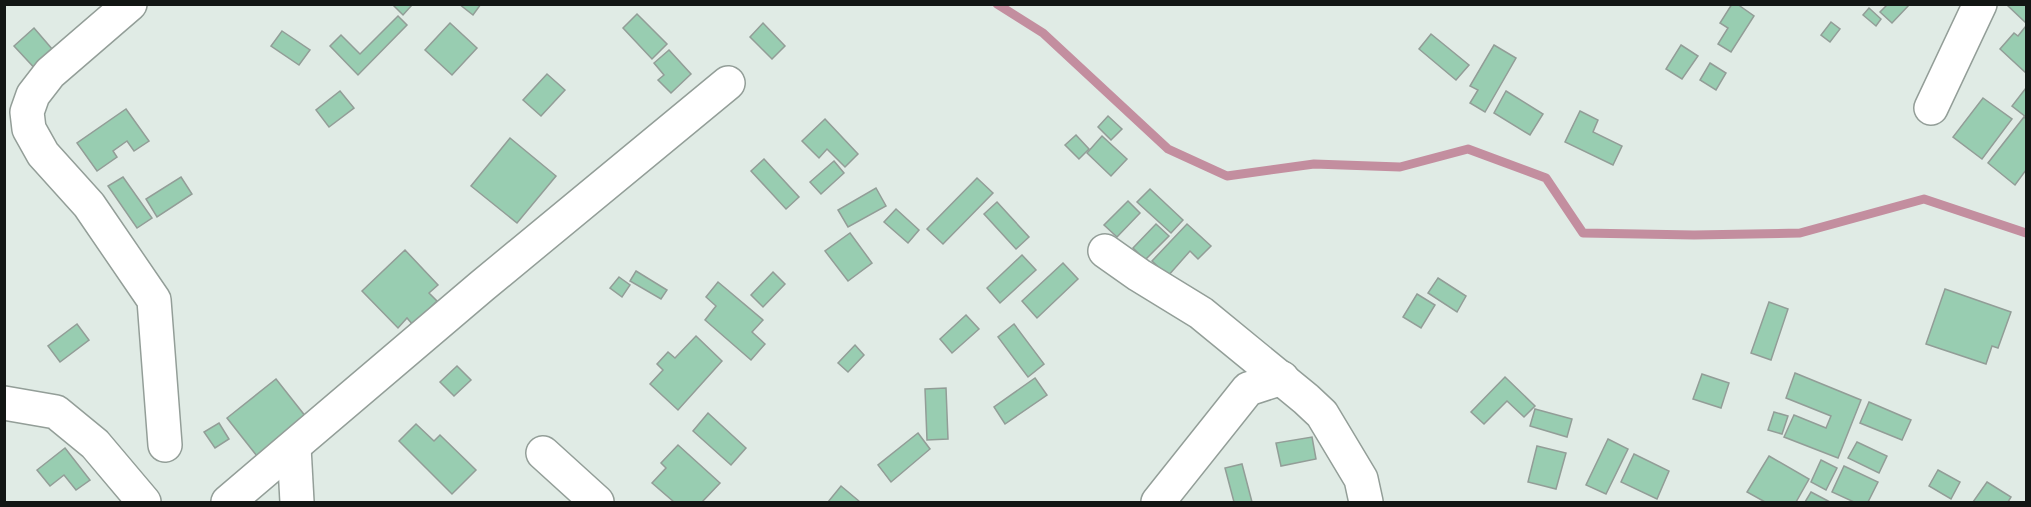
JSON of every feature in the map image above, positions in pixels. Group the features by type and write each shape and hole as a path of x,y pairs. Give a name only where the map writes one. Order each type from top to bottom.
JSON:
{"street":[{"path":"130,4 50,73 12,122 29,129 43,153 89,204 154,300 165,445"},
{"path":"1931,108 1980,4"},
{"path":"228,502 482,286 728,83"},
{"path":"1106,251 1139,275 1201,313 1322,414 1361,479 1366,502"},
{"path":"1158,502 1248,389 1281,378"},
{"path":"4,403 56,412 95,444 144,502"},
{"path":"294,447 297,502"},
{"path":"543,453 597,502"}],"building":[{"path":"392,4 412,4 412,5 403,15"},
{"path":"459,4 481,4 473,15"},
{"path":"1732,4 1737,4 1754,16 1731,52 1718,44 1728,28 1720,23"},
{"path":"1888,4 1910,4 1892,23 1880,12"},
{"path":"2008,4 2026,4 2026,23 2007,5"},
{"path":"1869,8 1881,19 1876,26 1863,15"},
{"path":"637,14 667,44 652,59 623,28"},
{"path":"398,16 407,25 358,75 330,46 341,35 360,54"},
{"path":"1831,22 1840,29 1830,42 1821,35"},
{"path":"450,23 477,48 452,75 425,50"},
{"path":"763,23 785,46 772,59 750,37"},
{"path":"2026,26 2026,73 2000,49 2014,33 2018,36"},
{"path":"34,28 59,57 40,74 14,46"},
{"path":"282,31 310,50 299,65 271,46"},
{"path":"1431,34 1469,65 1456,80 1419,49"},
{"path":"1494,45 1516,58 1485,112 1470,103 1478,90 1470,86"},
{"path":"1681,45 1698,56 1682,79 1666,69"},
{"path":"669,50 691,74 671,93 658,80 664,75 654,63"},
{"path":"1710,63 1726,73 1716,90 1700,80"},
{"path":"547,74 565,90 541,116 523,100"},
{"path":"2026,88 2026,117 2012,106"},
{"path":"340,91 354,108 329,127 316,110"},
{"path":"1506,91 1543,114 1530,135 1494,113"},
{"path":"1983,98 2012,119 1982,159 1953,137"},
{"path":"126,109 149,141 134,151 127,141 113,151 117,157 97,171 77,143"},
{"path":"1580,111 1598,120 1593,132 1622,146 1613,165 1565,142"},
{"path":"1108,116 1122,129 1111,140 1098,127"},
{"path":"2024,117 2026,119 2026,170 2015,185 1988,163"},
{"path":"825,119 858,154 845,167 827,149 819,158 802,141"},
{"path":"1076,135 1089,149 1079,159 1065,145"},
{"path":"1102,136 1127,159 1111,176 1087,153"},
{"path":"510,138 556,176 517,223 471,186"},
{"path":"764,159 799,197 786,209 751,171"},
{"path":"834,161 844,173 821,194 810,182"},
{"path":"123,177 152,218 137,228 108,186"},
{"path":"181,177 192,194 157,217 146,199"},
{"path":"977,178 993,193 943,244 927,229"},
{"path":"876,188 886,206 848,227 838,210"},
{"path":"1150,189 1183,220 1171,233 1137,202"},
{"path":"1128,201 1140,213 1117,237 1104,225"},
{"path":"997,202 1029,237 1016,249 984,214"},
{"path":"896,209 919,230 908,243 884,222"},
{"path":"1156,224 1169,236 1145,260 1133,248"},
{"path":"1187,224 1211,246 1198,259 1190,251 1168,276 1152,261"},
{"path":"850,233 872,263 848,281 825,251"},
{"path":"405,250 438,285 429,293 437,301 413,325 407,318 398,328 362,291"},
{"path":"1022,255 1036,270 1000,303 987,288"},
{"path":"1063,263 1078,279 1037,318 1022,301"},
{"path":"636,271 667,290 661,299 630,281"},
{"path":"773,272 785,284 763,307 751,295"},
{"path":"619,277 630,285 622,297 610,288"},
{"path":"1438,278 1466,296 1457,312 1428,293"},
{"path":"718,282 763,320 752,332 765,344 751,360 705,320 716,306 706,297"},
{"path":"1945,289 2011,312 1998,348 1992,346 1986,364 1926,344"},
{"path":"1417,294 1435,305 1421,328 1403,317"},
{"path":"1769,302 1788,309 1771,360 1751,353"},
{"path":"966,315 979,329 952,353 940,339"},
{"path":"77,324 89,340 60,362 48,346"},
{"path":"1014,324 1044,364 1028,377 998,337"},
{"path":"696,336 722,361 678,410 650,384 663,370 657,364 668,352 675,358"},
{"path":"855,345 864,355 848,372 838,363"},
{"path":"457,366 471,380 454,396 440,382"},
{"path":"1795,373 1861,400 1838,458 1784,437 1794,415 1826,428 1831,416 1786,398"},
{"path":"1702,374 1729,383 1721,408 1693,399"},
{"path":"1505,377 1535,406 1524,417 1507,401 1484,424 1471,412"},
{"path":"1035,378 1047,395 1005,424 994,407"},
{"path":"276,379 306,417 257,456 227,418"},
{"path":"946,388 948,439 927,440 925,389"},
{"path":"1869,402 1911,420 1902,440 1860,423"},
{"path":"1535,409 1572,419 1567,437 1530,426"},
{"path":"1774,412 1788,416 1782,434 1768,430"},
{"path":"708,413 746,448 731,465 693,431"},
{"path":"219,423 229,439 215,448 204,432"},
{"path":"416,424 434,441 440,435 476,470 452,494 399,441"},
{"path":"918,433 930,449 891,482 878,465"},
{"path":"1312,437 1316,459 1281,466 1276,443"},
{"path":"1608,439 1628,449 1606,494 1586,485"},
{"path":"1857,442 1887,456 1879,473 1848,458"},
{"path":"678,445 720,483 702,502 674,502 652,483 666,468 661,463"},
{"path":"1537,446 1566,453 1556,489 1528,482"},
{"path":"65,448 90,480 76,490 64,475 50,486 37,470"},
{"path":"1634,454 1669,471 1657,499 1621,482"},
{"path":"1769,456 1809,479 1796,502 1765,502 1747,492"},
{"path":"1821,460 1837,468 1826,490 1811,482"},
{"path":"1242,464 1252,502 1234,502 1225,468"},
{"path":"1844,466 1878,482 1868,502 1854,502 1832,492"},
{"path":"1938,470 1960,482 1951,499 1929,486"},
{"path":"1987,482 2011,497 2008,502 1973,502"},
{"path":"841,486 860,502 828,502"},
{"path":"1811,492 1830,502 1805,502"}],"waterway":[{"path":"997,4 1043,33 1168,149 1227,176 1314,164 1400,167 1468,149 1546,178 1583,233 1694,235 1800,233 1924,199 2026,233"}]}
